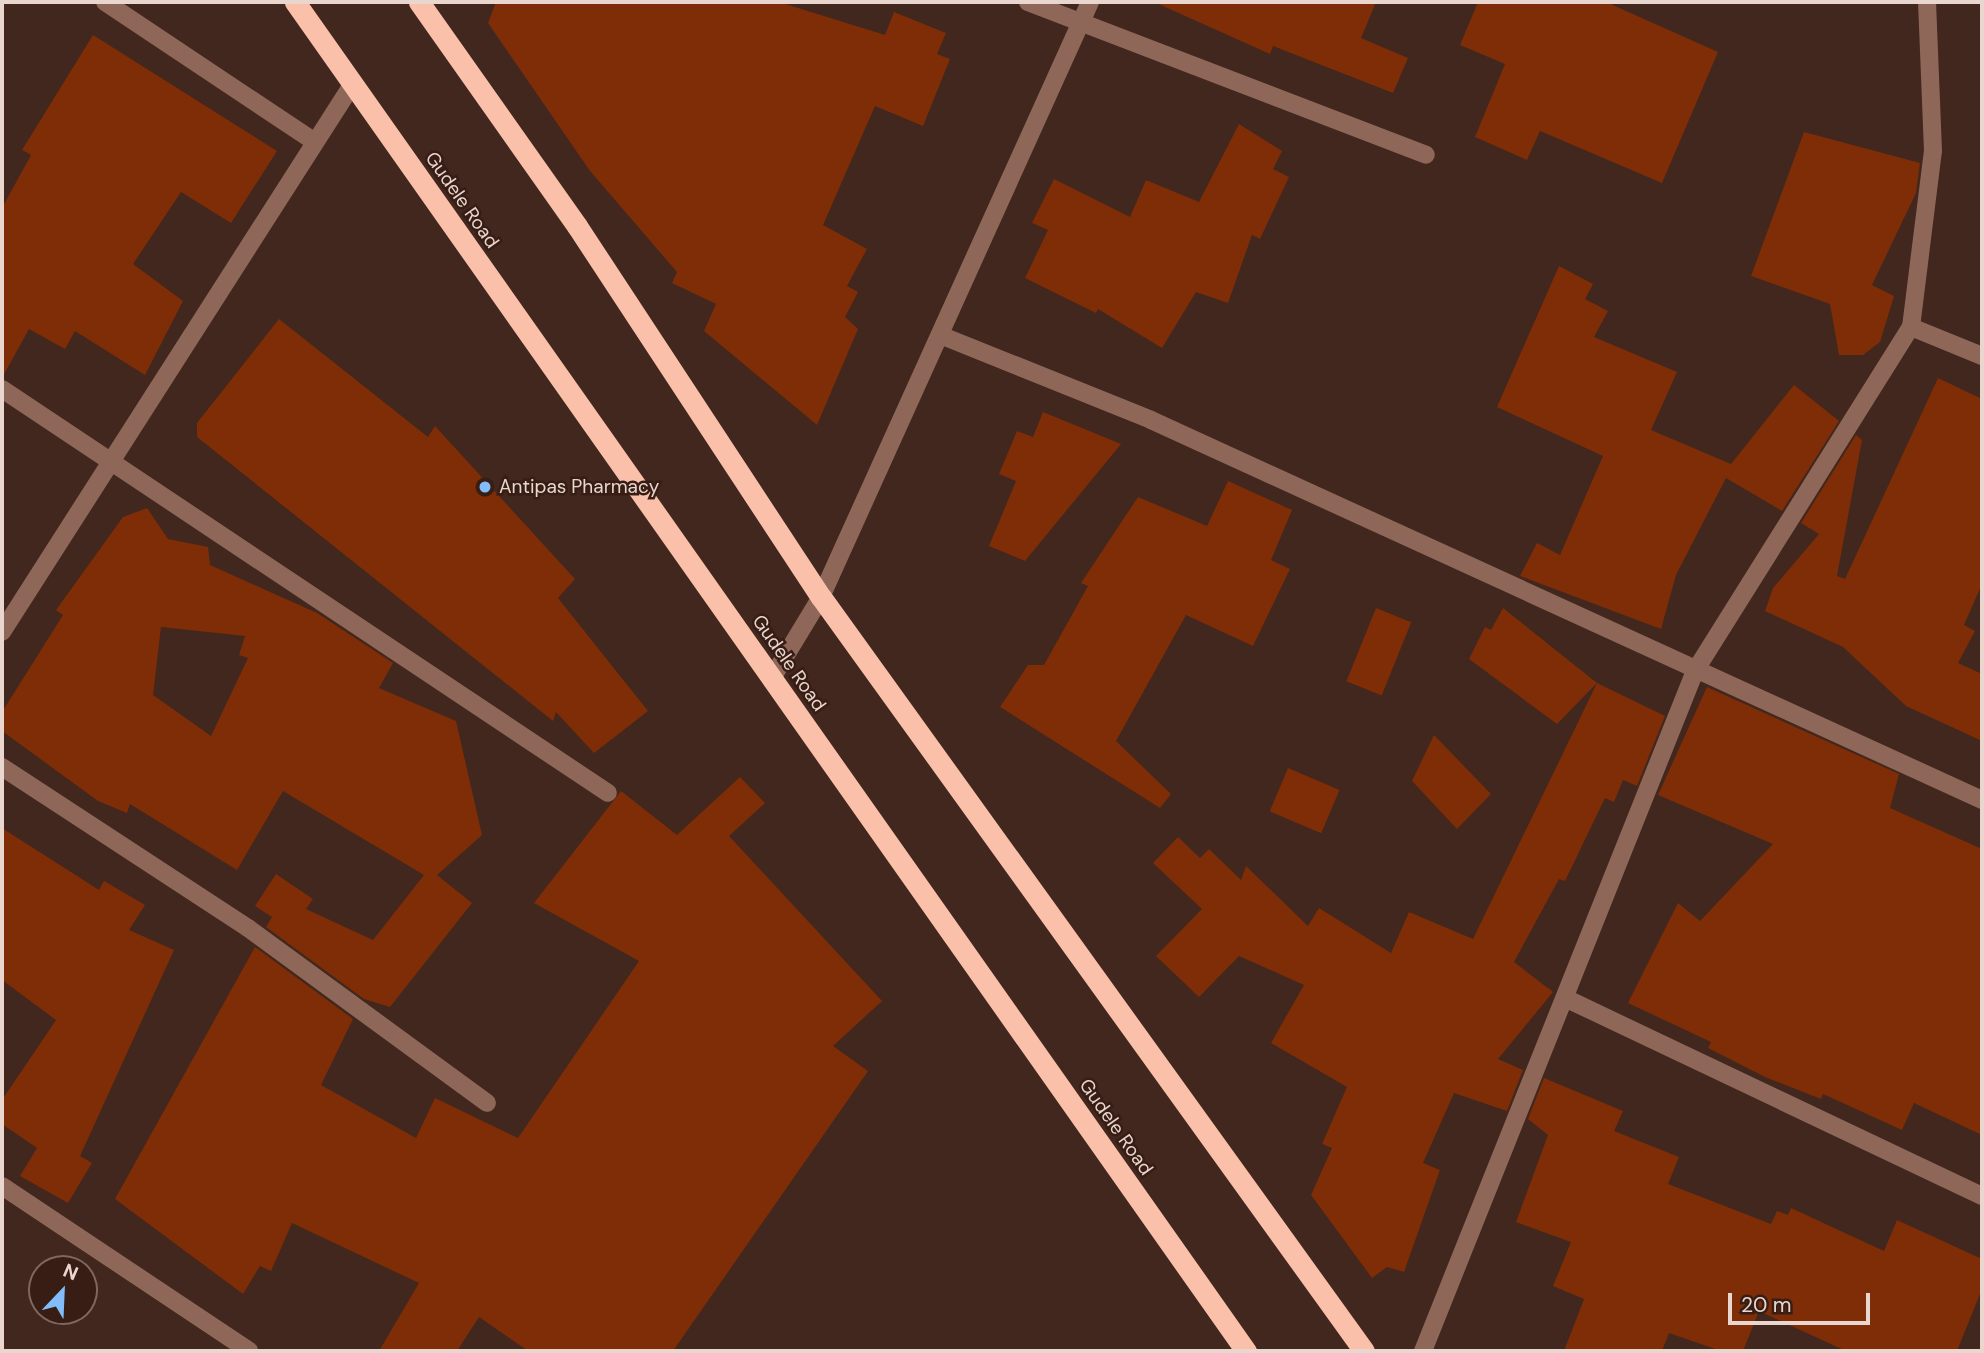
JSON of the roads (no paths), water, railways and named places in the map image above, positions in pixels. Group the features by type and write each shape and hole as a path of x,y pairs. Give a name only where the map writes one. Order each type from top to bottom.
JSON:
{"highway":[{"name":"Gudele Road","path":"295,2 1246,1351"},
{"path":"419,2 578,226 821,597 1364,1351"}],"street":[{"path":"105,2 315,142"},
{"path":"1028,2 1426,155"},
{"path":"772,678 821,597 1090,2"},
{"path":"1423,1351 1567,999 1695,671 1911,327 1933,151 1927,2"},
{"path":"2,632 352,85"},
{"path":"1911,327 1982,356"},
{"path":"940,335 1164,425 1695,671 1982,800"},
{"path":"2,389 608,793"},
{"path":"2,767 248,928 487,1103"},
{"path":"1567,999 1982,1196"},
{"path":"2,1186 250,1351"}],"place":[{"name":"Antipas Pharmacy","path":"485,487"}]}
